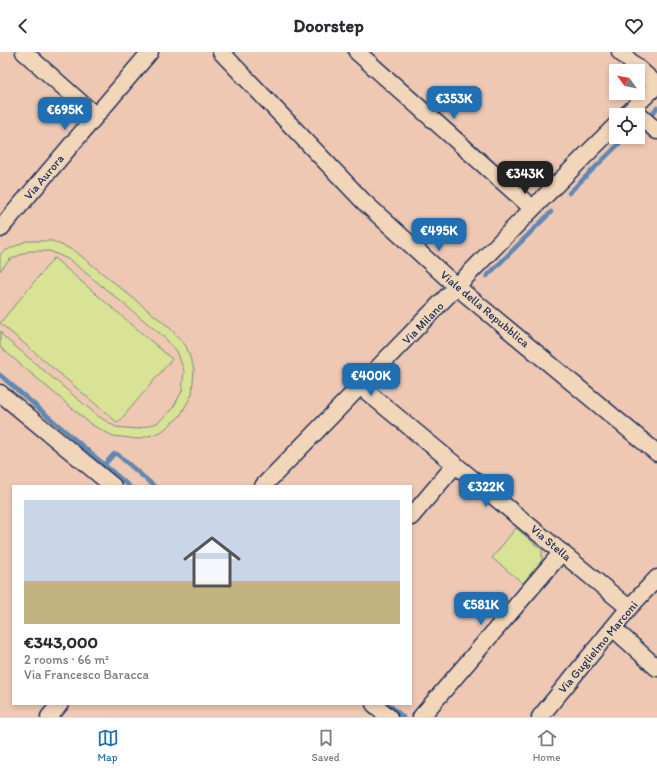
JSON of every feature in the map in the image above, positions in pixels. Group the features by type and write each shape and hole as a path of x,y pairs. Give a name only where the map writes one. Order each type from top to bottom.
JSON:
{"street":[{"path":"24,52 96,116"},
{"name":"Via Aurora","path":"0,229 150,52"},
{"name":"Viale della Repubblica","path":"221,52 364,202 457,287 657,453"},
{"path":"357,52 532,208"},
{"path":"620,52 657,85 633,108"},
{"path":"645,123 657,131"},
{"name":"Via Milano","path":"264,485 361,387 532,208 609,132"},
{"name":"Via Stella","path":"361,387 629,608"},
{"path":"0,393 112,485"},
{"path":"412,517 456,465"},
{"path":"421,717 562,552"},
{"name":"Via Guglielmo Marconi","path":"541,717 629,608 657,578"},
{"path":"613,628 657,668"},
{"path":"49,717 59,705"},
{"path":"375,705 389,717"}],"green space":[{"path":"26,241 52,241 75,251 170,328 186,346 194,369 192,394 180,416 161,432 138,439 113,436 92,425 0,347 0,331 4,337 98,416 116,427 137,429 157,423 172,410 182,391 184,371 177,351 163,336 70,260 50,251 29,251 9,260 0,271 0,255 3,252"},
{"path":"54,258 172,359 118,423 0,323"},
{"path":"516,528 542,550 542,560 523,583 492,558"}],"waterway":[{"path":"647,115 653,113 657,108"},
{"path":"569,193 619,144"},
{"path":"487,276 551,212"},
{"path":"0,375 128,485"},
{"path":"104,465 114,454 117,454 153,485"},
{"path":"389,705 403,717"}]}
